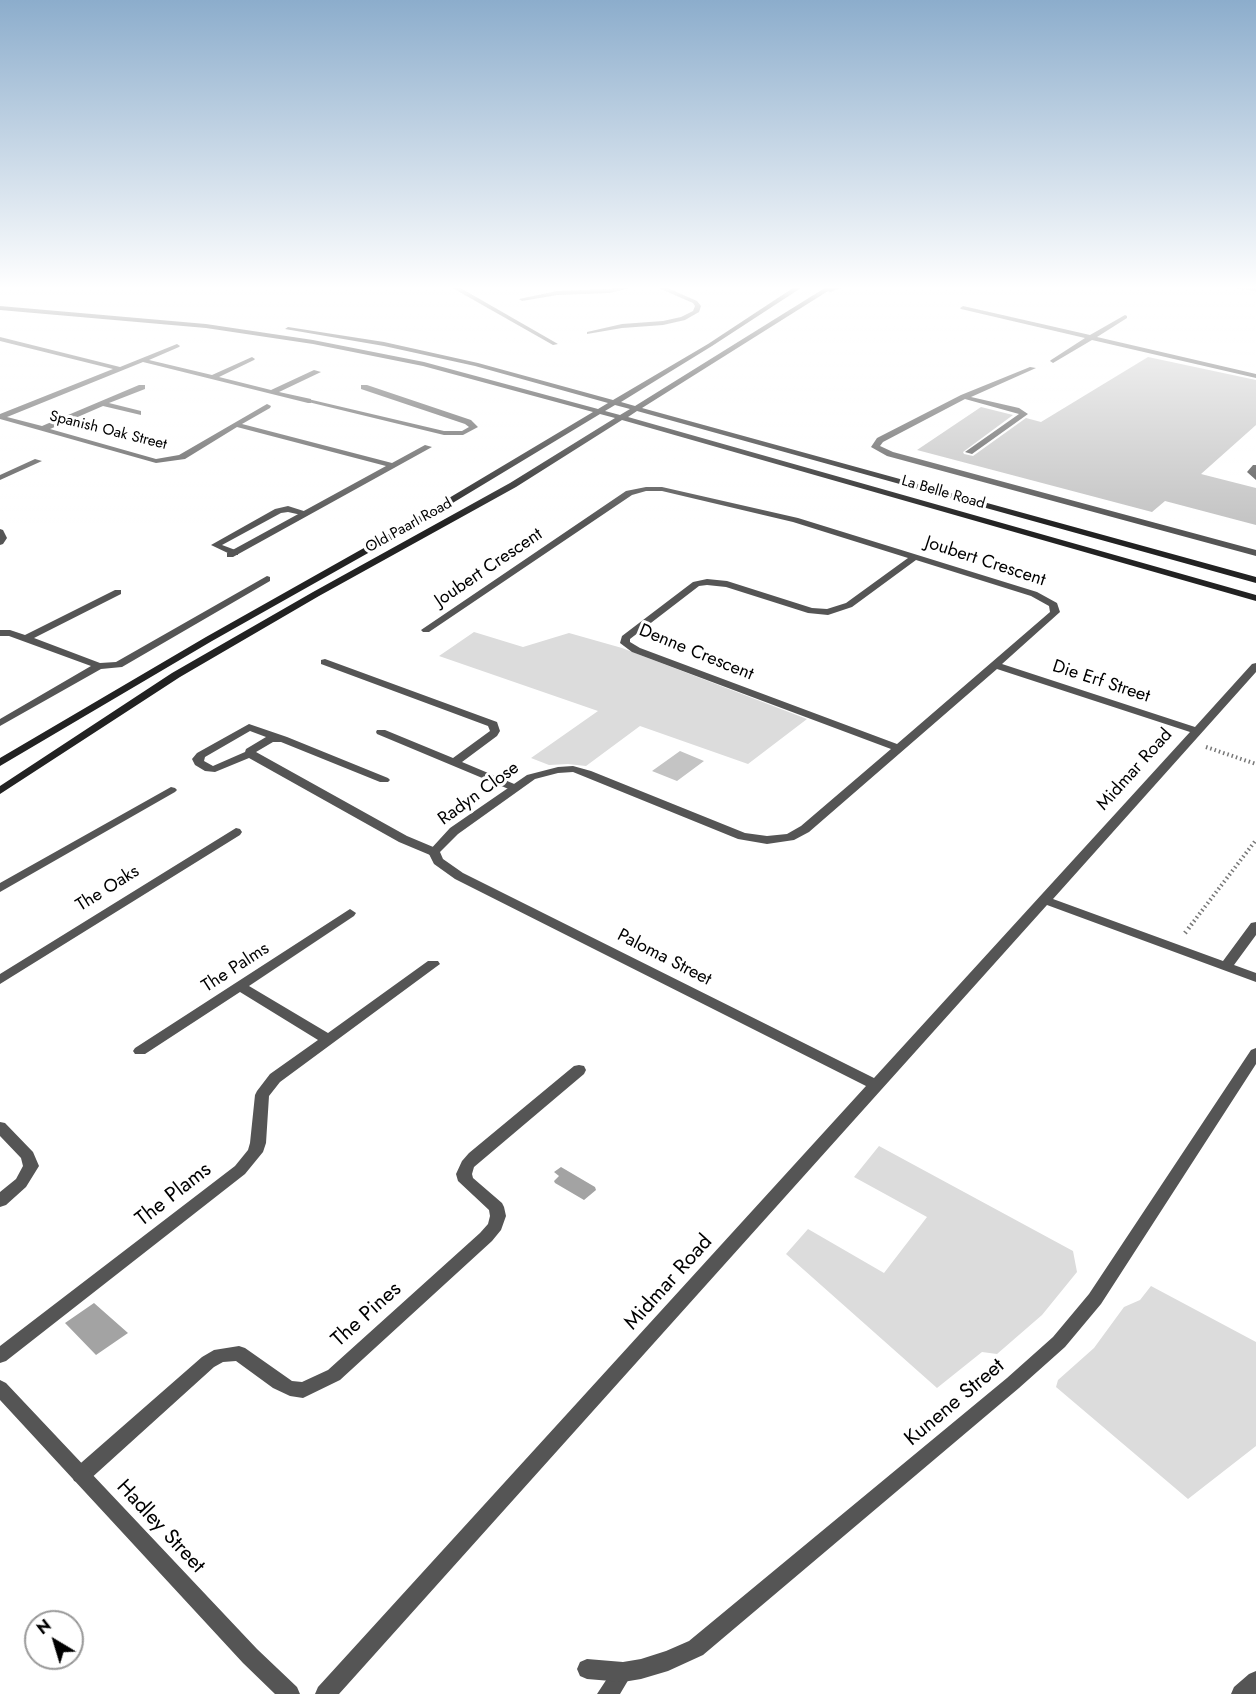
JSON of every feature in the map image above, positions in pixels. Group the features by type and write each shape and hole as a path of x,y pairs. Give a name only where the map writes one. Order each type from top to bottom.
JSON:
{"main road":[{"name":"La Belle Road","path":"428,365 1256,598"},
{"name":"La Belle Road","path":"476,365 614,401 1256,580"},
{"name":"Old Paarl Road","path":"0,763 209,639 390,537 676,365"},
{"name":"Old Paarl Road","path":"0,791 176,675 281,614 513,486 708,365"},
{"path":"1156,553 1217,577 1256,588"}],"street":[{"path":"105,365 121,369"},
{"path":"0,417 130,365"},
{"path":"161,365 444,433 463,433 474,427 468,422 364,387"},
{"path":"211,378 239,365"},
{"path":"1209,365 1256,376"},
{"path":"1032,368 964,397 876,442 875,447 890,454 1256,553"},
{"path":"272,392 317,372"},
{"path":"42,429 142,387"},
{"path":"964,397 1024,414 969,453"},
{"path":"103,404 138,413"},
{"name":"Spanish Oak Street","path":"0,417 156,461 165,461 182,457 267,406"},
{"path":"236,425 393,466"},
{"path":"306,513 288,509 278,511 215,545 232,554 428,447"},
{"path":"0,478 38,461"},
{"path":"1256,467 1251,472 1256,478"},
{"name":"Joubert Crescent","path":"426,630 629,493 662,489 775,515 1034,594 1054,605 1053,615 805,829 790,837 767,840 742,836 587,773 573,769 558,770"},
{"path":"0,532 3,538 0,542"},
{"name":"Denne Crescent","path":"898,748 636,650 625,643 625,638 696,584 707,582 727,584 811,611 828,612 849,605 915,557"},
{"path":"0,633 10,633 99,666 118,665 267,579"},
{"path":"26,639 118,592"},
{"path":"325,662 493,724 495,731 493,734 454,762"},
{"name":"Die Erf Street","path":"995,665 1192,736"},
{"path":"0,723 99,666"},
{"name":"Midmar Road","path":"325,1694 1256,666"},
{"path":"277,738 250,751 250,754 215,769 209,769 199,763 198,759 201,755 249,727 316,751 384,780"},
{"path":"381,732 515,788"},
{"name":"Paloma Street","path":"250,754 436,856 459,876 876,1085"},
{"name":"Radyn Close","path":"436,856 454,831 515,788 531,777 558,770"},
{"path":"0,888 171,790"},
{"name":"The Oaks","path":"0,980 236,832"},
{"path":"1044,900 1256,978"},
{"name":"The Palms","path":"140,1051 350,913"},
{"path":"1226,967 1256,926"},
{"name":"The Plams","path":"0,1356 240,1170 252,1158 258,1143 262,1095 275,1078 433,964"},
{"path":"240,986 327,1039"},
{"name":"Kunene Street","path":"587,1670 623,1672 668,1661 696,1648 1059,1342 1095,1299 1256,1053"},
{"name":"The Pines","path":"81,1475 208,1362 220,1354 239,1353 279,1383 290,1388 303,1390 334,1375 486,1237 495,1226 498,1216 496,1207 466,1181 464,1174 467,1165 474,1156 579,1070"},
{"path":"0,1127 28,1156 31,1166 21,1183 0,1200"},
{"name":"Hadley Street","path":"0,1388 250,1656 290,1694"},
{"path":"607,1694 623,1672"}],"path":[{"path":"1192,736 1256,764"},
{"path":"1174,948 1256,840"}],"shaded area":[{"path":"474,632 523,647 569,633 622,648 807,719 748,764 640,726 586,766 549,765 531,758 598,711 439,656"},
{"path":"879,1146 1073,1251 1077,1272 1042,1315 997,1354 982,1352 937,1388 786,1254 808,1229 884,1273 927,1217 854,1177"},
{"path":"561,1167 595,1187 596,1190 584,1200 555,1183 554,1181 559,1176 554,1172"},
{"path":"1151,1286 1256,1342 1256,1446 1188,1499 1056,1387 1058,1380 1094,1348 1124,1307 1140,1300"},
{"path":"94,1303 128,1333 96,1355 65,1323"}],"building":[{"path":"1135,365 1186,365 1256,380 1256,425 1201,474 1256,488 1256,525 1165,501 1152,512 917,450 981,407 1013,415 963,452 964,454 973,456 1026,418 1041,422"},
{"path":"680,751 704,761 677,781 652,771"}]}
